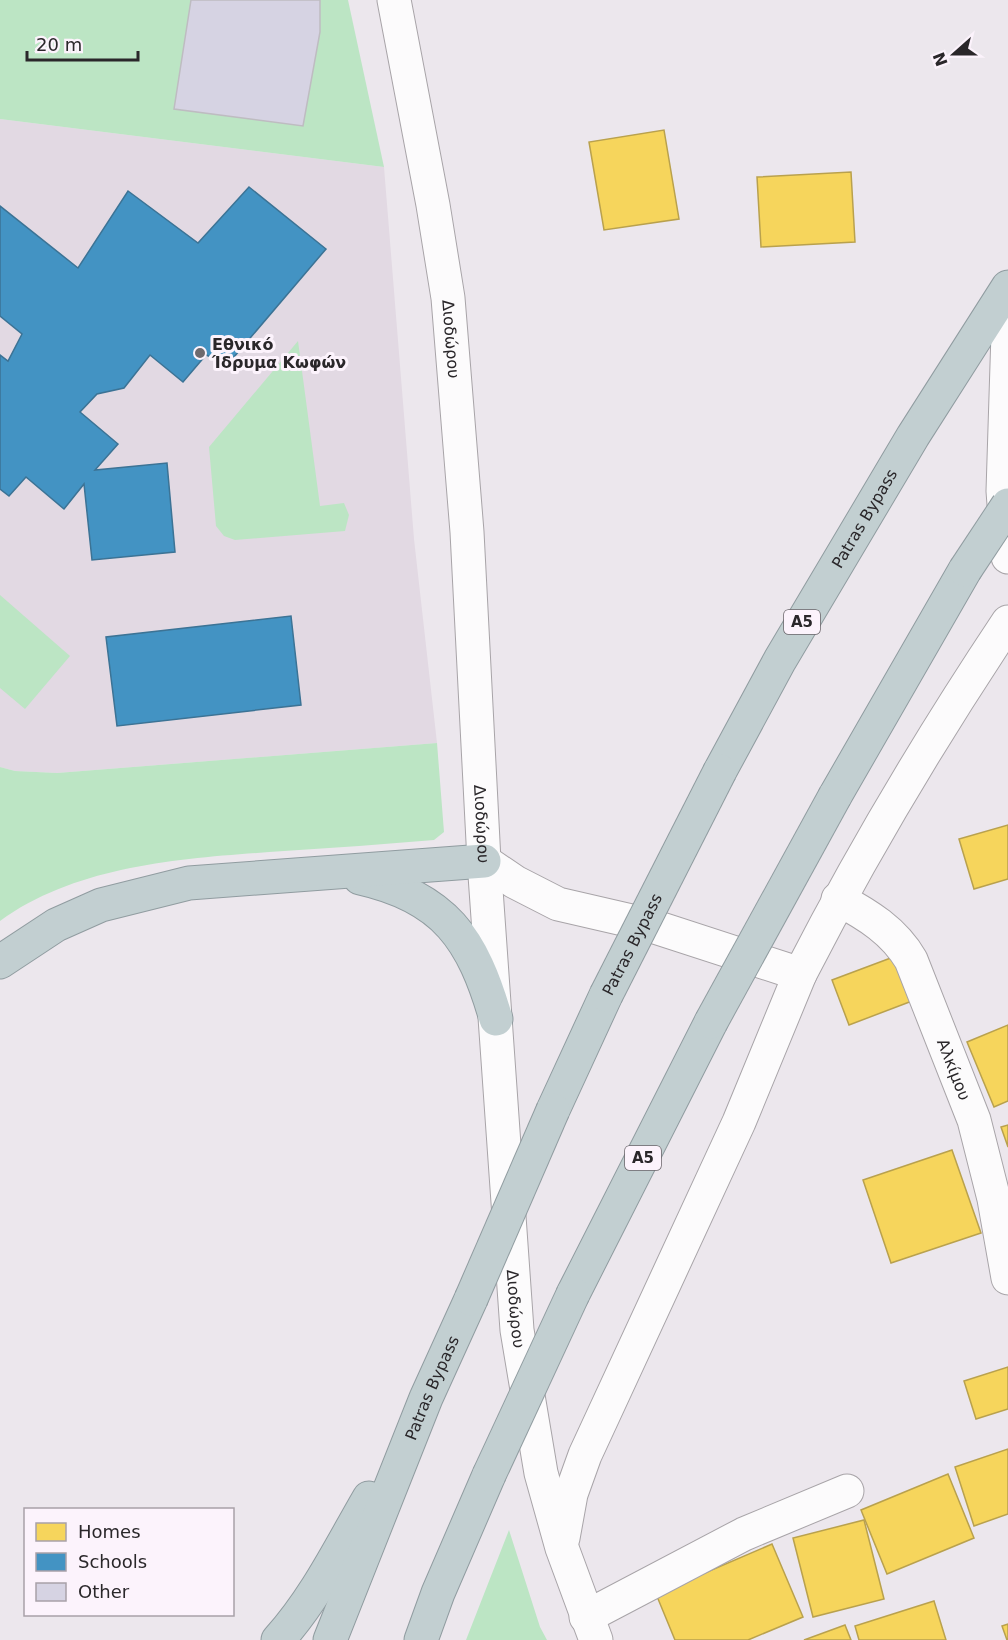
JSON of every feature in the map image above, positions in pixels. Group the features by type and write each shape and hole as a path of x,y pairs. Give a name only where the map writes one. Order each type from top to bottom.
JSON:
{"highway":[{"name":"Patras Bypass","path":"330,1640 426,1398 606,995 720,771 780,660 993,333 1008,287"},
{"name":"Α5","path":"421,1640 438,1593 489,1475 573,1293 711,1022 835,796 965,570 1008,505"},
{"path":"0,962 56,925 101,905 141,893 189,883 484,861"},
{"path":"320,872 361,878 399,888 439,914 466,944 477,963 496,1019"},
{"path":"278,1640 295,1622 316,1589 426,1398"}],"street":[{"name":"Διοδώρου","path":"394,0 433,205 448,298 467,532 484,861 517,1330 541,1473 562,1548 591,1628"},
{"path":"993,333 1008,556"},
{"path":"562,1548 571,1494 585,1455 739,1122 800,974 838,899 957,697 1008,622"},
{"path":"484,861 522,886 558,904 670,931 800,974"},
{"name":"Αλκίμου","path":"838,899 888,930 901,942 911,960 974,1120 994,1199 1008,1278"},
{"path":"591,1628 744,1534 847,1491"}],"shaded area":[{"name":"Εθνικό Ίδρυμα Κωφών","path":"0,119 384,167 414,539 437,743 57,773 15,771 0,767"}],"green space":[{"path":"0,0 348,0 384,167 0,119"},
{"path":"298,341 320,506 344,503 349,515 345,531 235,540 224,536 216,526 209,447"},
{"path":"0,595 70,656 25,709 0,688"},
{"path":"437,743 444,832 434,840 211,857 136,867 100,875 65,887 31,902 0,921 0,767 15,771 57,773"},
{"path":"509,1530 540,1627 547,1640 466,1640"}],"building: Homes":[{"path":"664,130 679,219 604,230 589,142"},
{"path":"851,172 855,242 761,247 757,177"},
{"path":"1008,825 1008,879 974,889 959,839"},
{"path":"896,956 912,1001 849,1025 832,980"},
{"path":"1008,1025 1008,1101 994,1107 967,1042"},
{"path":"1008,1125 1008,1147 1001,1127"},
{"path":"952,1150 981,1233 891,1263 863,1180"},
{"path":"1008,1367 1008,1409 976,1419 964,1381"},
{"path":"1008,1449 1008,1514 974,1526 955,1467"},
{"path":"948,1474 974,1538 887,1574 861,1510"},
{"path":"864,1520 884,1599 813,1617 793,1538"},
{"path":"772,1544 803,1617 748,1640 675,1640 656,1594"},
{"path":"934,1601 946,1640 859,1640 855,1626"},
{"path":"1008,1624 1008,1640 1007,1640 1002,1626"},
{"path":"845,1625 851,1640 804,1640"}],"building: Schools":[{"path":"249,187 326,249 228,364 206,355 183,382 150,355 124,388 97,394 80,412 118,444 95,470 167,463 175,552 92,560 84,484 64,509 26,477 9,496 0,489 0,355 8,361 22,334 0,316 0,206 78,268 128,191 198,243"},
{"path":"291,616 301,705 117,726 106,637"}],"building: Other":[{"path":"191,0 320,0 320,32 303,126 174,109"}],"place":[{"name":"Εθνικό Ίδρυμα Κωφών","path":"200,353"}]}
